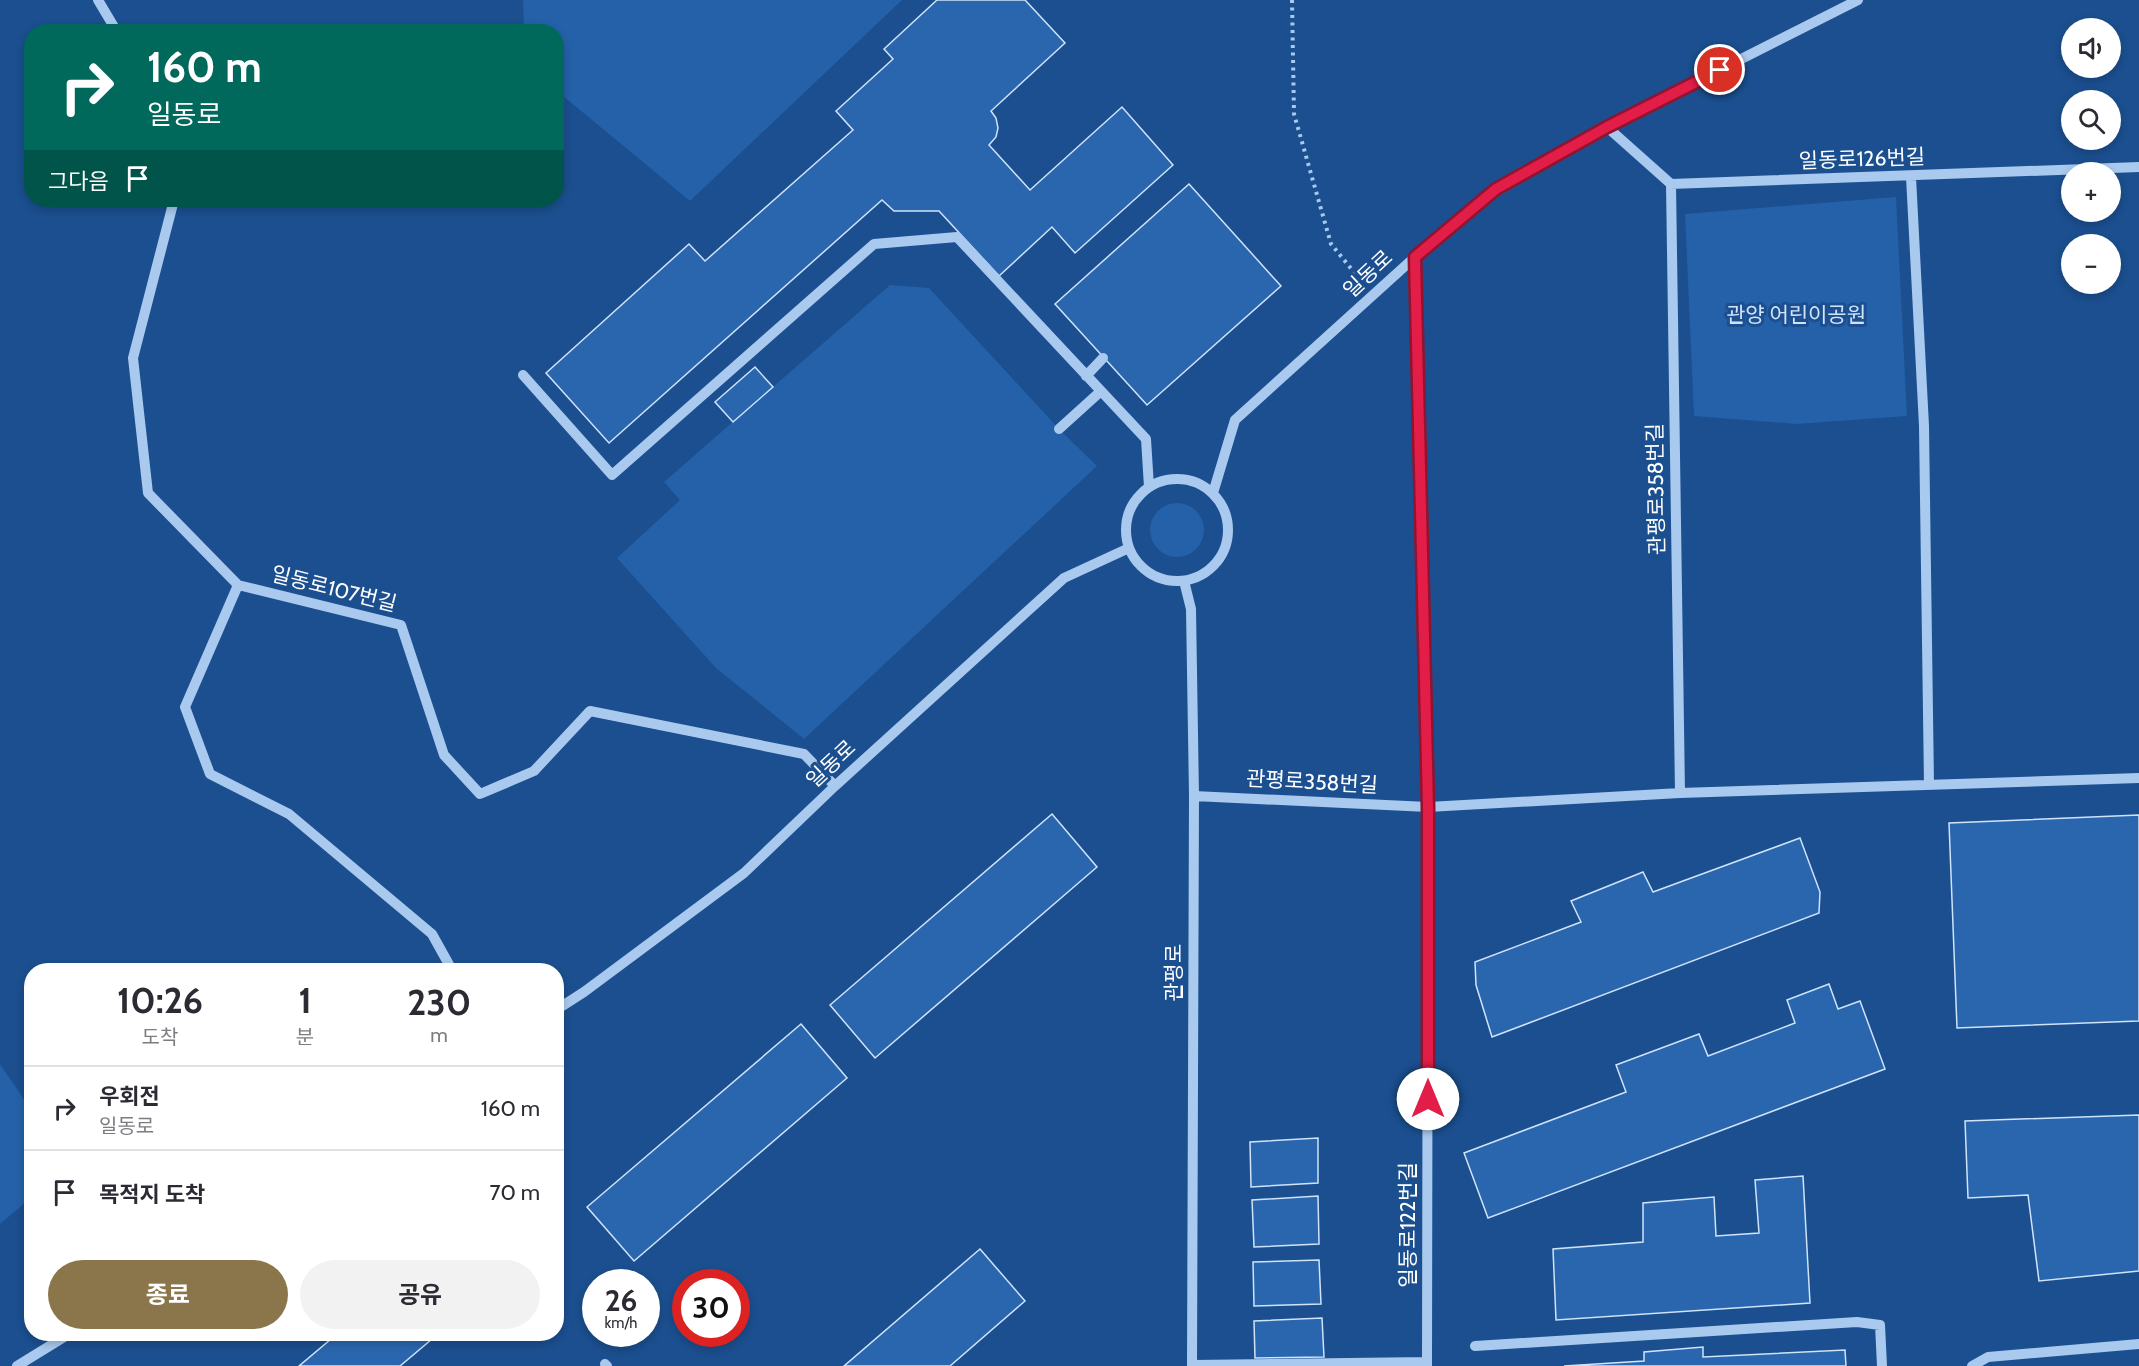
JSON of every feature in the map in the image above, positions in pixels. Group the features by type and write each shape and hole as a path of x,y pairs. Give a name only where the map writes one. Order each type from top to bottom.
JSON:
{"street":[{"path":"98,0 112,24"},
{"name":"일동로","path":"1213,493 1235,420 1415,257 1496,189 1607,127 1858,0"},
{"path":"1607,127 1671,184"},
{"name":"일동로126번길","path":"1671,184 2139,167"},
{"path":"1911,177 1924,426 1929,785"},
{"name":"관평로358번길","path":"1671,184 1680,793"},
{"name":"일동로107번길","path":"172,207 133,358 148,493 238,585 401,625 444,755 480,794 534,771 590,711 804,754 835,786"},
{"path":"523,375 612,475 874,244 957,237 1146,439 1149,487"},
{"name":"일동로122번길","path":"1415,257 1428,807 1427,1364"},
{"path":"1086,376 1103,358"},
{"path":"1059,429 1101,391"},
{"path":"1171,479 1193,481 1213,493 1226,512 1228,534 1222,556 1206,572 1184,581 1161,579 1142,567 1129,548 1126,525 1133,503 1149,487 1171,479"},
{"name":"일동로","path":"564,1005 744,873 835,786 1064,578 1129,548"},
{"name":"관평로","path":"1184,581 1191,609 1194,796 1192,1365"},
{"path":"238,585 185,707 210,774 289,814 432,934 448,963"},
{"name":"관평로358번길","path":"1194,796 1428,807 1680,793 2139,778"},
{"path":"1475,1346 1857,1322 1880,1325 1882,1366"},
{"path":"17,1366 58,1341"},
{"path":"1972,1366 1988,1357 2139,1344"},
{"path":"1192,1365 1427,1364"}],"path":[{"path":"1292,0 1294,114 1297,125 1331,244 1374,296"}],"green space":[{"path":"523,0 902,0 690,201 564,97 564,24 524,24"},
{"name":"관양 어린이공원","path":"1896,197 1907,416 1797,424 1694,416 1685,214"},
{"path":"890,285 929,288 1059,429 1097,466 804,739 716,668 617,558 680,500 664,482"},
{"path":"1172,503 1182,503 1192,507 1200,515 1204,530 1200,545 1192,553 1182,557 1172,557 1162,553 1154,545 1150,535 1150,525 1154,515 1162,507"},
{"path":"0,1064 24,1100 24,1204 0,1224"}],"building":[{"path":"937,0 1025,0 1065,43 991,111 996,118 998,128 996,137 989,145 1030,190 1122,107 1173,165 1075,253 1052,227 999,276 939,211 894,211 882,200 609,443 546,373 689,244 705,261 853,130 836,111 893,59 884,49"},
{"path":"1189,184 1281,286 1147,405 1055,304"},
{"path":"755,367 773,387 733,422 715,402"},
{"path":"1052,814 1097,867 875,1058 830,1005"},
{"path":"2139,815 2139,1021 1957,1028 1949,823"},
{"path":"1800,838 1820,892 1819,913 1492,1037 1476,985 1475,962 1581,922 1571,901 1643,872 1653,892"},
{"path":"1829,984 1838,1009 1860,1001 1885,1069 1488,1218 1464,1153 1626,1092 1616,1065 1699,1034 1708,1056 1795,1023 1787,1000"},
{"path":"801,1024 847,1078 634,1261 587,1207"},
{"path":"2139,1115 2139,1271 2039,1281 2028,1195 1968,1198 1965,1121"},
{"path":"1318,1138 1318,1183 1251,1187 1250,1142"},
{"path":"1803,1176 1810,1303 1556,1320 1553,1249 1643,1242 1643,1203 1714,1197 1716,1236 1759,1233 1755,1180"},
{"path":"1318,1196 1319,1244 1254,1247 1252,1200"},
{"path":"980,1249 1025,1301 950,1366 844,1366"},
{"path":"1319,1260 1321,1304 1254,1306 1253,1262"},
{"path":"1322,1318 1324,1357 1255,1358 1254,1321"},
{"path":"329,1341 430,1341 400,1366 299,1366"},
{"path":"1703,1347 1703,1357 1845,1350 1846,1366 1564,1366 1644,1361 1644,1352"}],"route":[{"path":"1428,1099 1428,807 1415,257 1496,189 1607,127 1720,70"}]}
